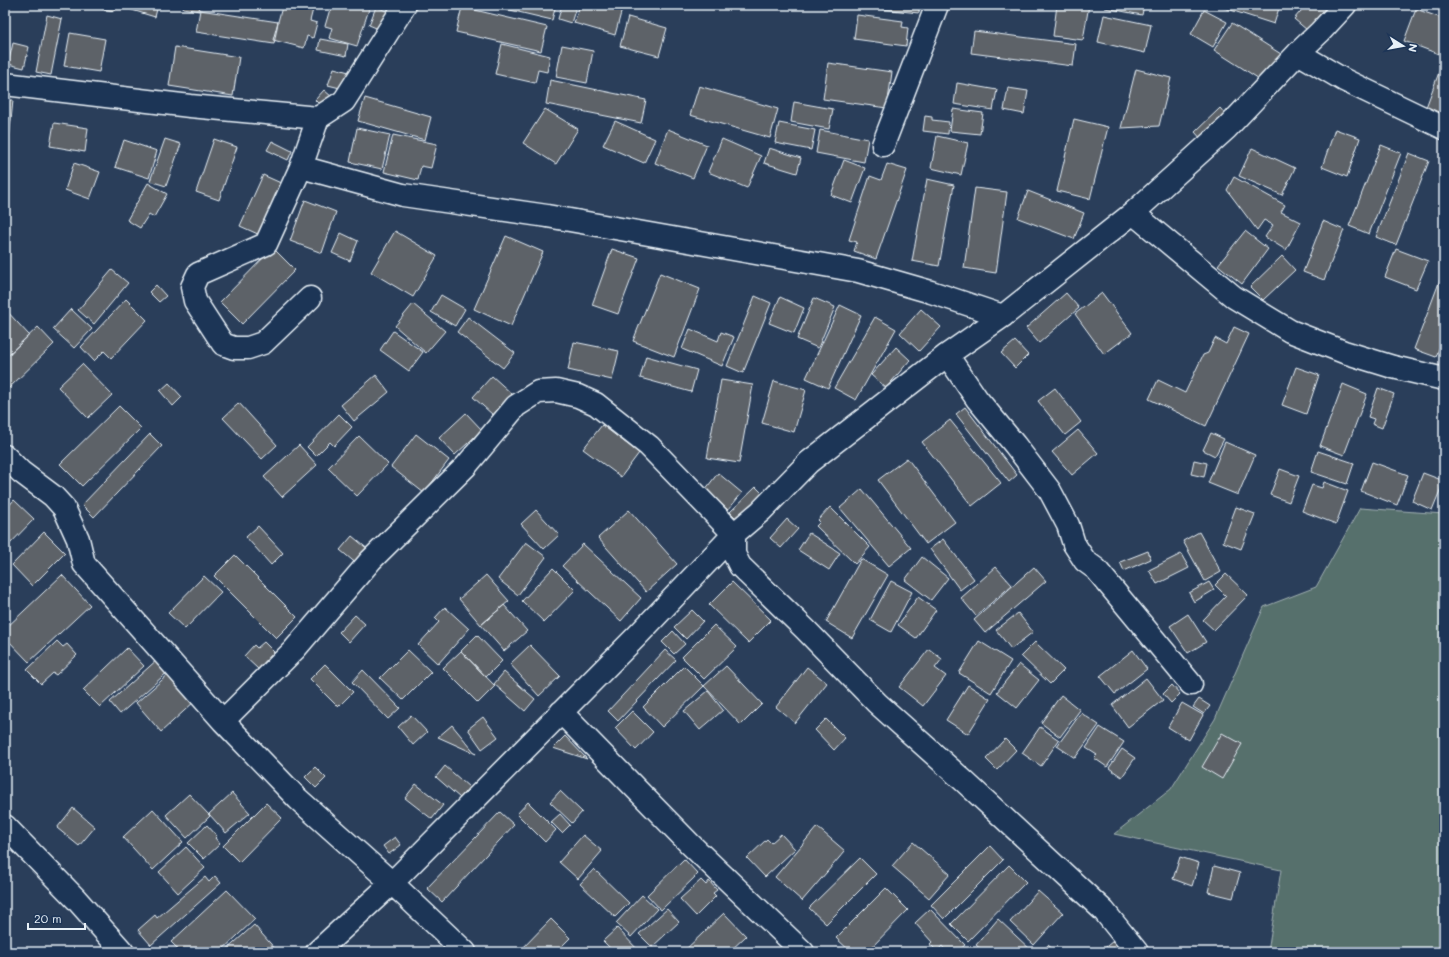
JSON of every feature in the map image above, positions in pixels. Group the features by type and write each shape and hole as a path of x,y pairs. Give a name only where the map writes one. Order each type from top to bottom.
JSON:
{"street":[{"path":"310,298 263,343 248,348 234,348 223,344 195,301 192,287 198,274 266,244 301,167 318,118 344,101 405,5"},
{"path":"883,145 937,5"},
{"path":"317,952 392,883 637,636 734,534 761,511 809,462 947,355 1003,316 1133,213 1227,128 1345,5"},
{"path":"1298,53 1344,80 1444,128"},
{"path":"5,84 190,106 318,118"},
{"path":"301,167 403,195 547,216 858,271 931,292 1003,316"},
{"path":"1133,213 1234,296 1290,331 1344,352 1393,368 1444,379"},
{"path":"947,355 977,399 1015,445 1050,492 1068,525 1074,544 1085,561 1096,569 1191,684"},
{"path":"223,721 294,650 371,560 466,466 516,406 538,392 556,391 578,396 596,404 649,446 734,534 734,554 740,566 805,629 877,703 965,782 1104,911 1137,952"},
{"path":"5,456 21,472 53,496 64,508 78,539 84,564 223,721 298,800 392,883 465,952"},
{"path":"561,712 690,844 803,952"},
{"path":"5,826 76,900 123,952"}],"green space":[{"path":"1360,508 1444,514 1444,952 1268,952 1281,870 1114,834 1171,789 1215,719 1264,607 1316,587"}],"building":[{"path":"92,5 115,5 114,11 92,7"},
{"path":"123,5 158,5 155,17 122,7"},
{"path":"184,5 200,5 199,11 183,8"},
{"path":"296,5 314,5 310,21 317,23 313,38 307,36 304,48 273,40 282,7 294,10"},
{"path":"336,5 370,6 357,46 329,38 332,28 325,26 330,9 334,10"},
{"path":"489,5 556,5 552,20"},
{"path":"562,5 576,7 571,23 558,19"},
{"path":"580,5 609,5 622,9 615,35 574,23"},
{"path":"845,5 919,5 919,13"},
{"path":"1057,5 1089,5 1083,40 1053,36"},
{"path":"1106,5 1144,5 1142,15 1105,8"},
{"path":"1215,5 1280,5 1274,24"},
{"path":"1306,5 1328,5 1307,30 1294,19"},
{"path":"376,7 389,12 381,30 369,25"},
{"path":"462,7 547,27 541,51 456,32"},
{"path":"1416,9 1444,19 1444,56 1404,41"},
{"path":"200,10 278,22 274,44 196,32"},
{"path":"1204,10 1227,22 1213,47 1191,34"},
{"path":"47,15 62,19 51,75 36,72"},
{"path":"857,15 903,21 902,27 908,28 906,46 854,39"},
{"path":"1104,15 1151,25 1145,53 1098,42"},
{"path":"628,17 667,28 659,56 620,46"},
{"path":"1232,23 1281,54 1264,82 1214,50"},
{"path":"974,31 1076,44 1073,66 971,53"},
{"path":"70,33 105,39 99,72 64,66"},
{"path":"320,39 348,44 346,56 318,50"},
{"path":"13,43 29,47 24,68 8,64"},
{"path":"502,44 550,56 547,72 538,70 535,83 495,74"},
{"path":"562,45 593,51 587,83 556,77"},
{"path":"175,47 239,57 233,96 169,86"},
{"path":"828,63 892,72 887,108 823,99"},
{"path":"1441,67 1444,68 1444,118 1425,110"},
{"path":"334,68 349,72 344,89 328,85"},
{"path":"1136,69 1171,78 1159,126 1121,128"},
{"path":"550,80 646,100 641,123 546,104"},
{"path":"957,83 997,90 993,110 954,104"},
{"path":"699,86 778,109 770,138 690,115"},
{"path":"1008,88 1028,91 1024,114 1004,110"},
{"path":"324,90 332,97 323,108 315,100"},
{"path":"365,98 431,117 425,140 358,121"},
{"path":"5,100 13,100 5,181"},
{"path":"794,102 833,109 829,129 791,122"},
{"path":"1220,108 1227,116 1202,140 1195,132"},
{"path":"545,109 578,129 556,164 523,143"},
{"path":"953,109 983,113 980,134 950,131"},
{"path":"925,116 932,117 932,120 949,122 948,134 923,131"},
{"path":"1074,119 1108,127 1090,199 1057,191"},
{"path":"615,121 655,139 644,163 603,145"},
{"path":"54,123 88,128 85,152 50,146"},
{"path":"779,123 815,130 811,150 775,143"},
{"path":"357,128 390,135 382,169 350,162"},
{"path":"668,129 707,145 693,178 655,163"},
{"path":"1335,129 1360,138 1347,177 1322,167"},
{"path":"820,130 868,139 864,162 816,153"},
{"path":"393,135 437,144 431,168 421,166 418,180 384,172"},
{"path":"937,136 968,143 961,175 931,168"},
{"path":"165,139 181,144 166,186 150,181"},
{"path":"214,139 237,147 219,200 196,192"},
{"path":"722,139 761,156 747,188 708,172"},
{"path":"124,140 157,151 149,178 115,167"},
{"path":"272,141 292,151 288,160 267,150"},
{"path":"1381,145 1401,153 1369,234 1349,226"},
{"path":"769,148 801,158 797,173 764,163"},
{"path":"1252,148 1295,168 1282,195 1239,176"},
{"path":"1409,153 1429,161 1396,245 1376,237"},
{"path":"844,160 865,168 852,203 831,195"},
{"path":"74,163 100,172 90,199 65,190"},
{"path":"887,164 907,170 876,259 854,251 857,242 849,240 870,176 881,180"},
{"path":"263,175 283,184 260,235 240,226"},
{"path":"1234,177 1285,205 1281,212 1301,222 1286,250 1265,237 1273,225 1264,220 1257,230 1227,190"},
{"path":"927,179 954,185 939,266 912,261"},
{"path":"148,183 167,194 154,217 149,214 140,228 127,220"},
{"path":"975,188 1007,192 996,273 964,268"},
{"path":"1028,191 1084,213 1074,239 1018,218"},
{"path":"305,200 336,212 322,253 290,241"},
{"path":"1323,221 1344,230 1324,280 1303,272"},
{"path":"395,231 437,256 413,297 371,272"},
{"path":"1245,231 1268,249 1242,284 1218,265"},
{"path":"341,233 358,241 350,261 332,253"},
{"path":"506,236 543,252 511,326 474,309"},
{"path":"273,248 295,270 242,324 220,302"},
{"path":"612,249 639,258 618,314 592,305"},
{"path":"1396,249 1428,261 1416,289 1385,277"},
{"path":"1282,256 1295,270 1263,300 1250,287"},
{"path":"112,270 128,283 94,324 78,310"},
{"path":"1443,272 1444,335 1436,357 1414,349"},
{"path":"660,273 700,289 674,357 633,341"},
{"path":"156,285 166,296 159,302 149,292"},
{"path":"1066,293 1079,308 1039,343 1026,328"},
{"path":"1102,293 1132,333 1104,354 1075,314"},
{"path":"441,295 465,309 455,326 431,312"},
{"path":"755,296 771,303 743,373 727,366"},
{"path":"780,297 804,308 794,333 769,323"},
{"path":"814,298 835,307 818,348 797,339"},
{"path":"126,299 147,320 111,358 104,351 94,361 81,347"},
{"path":"413,304 445,331 426,353 395,326"},
{"path":"840,305 861,315 828,388 806,378"},
{"path":"5,309 29,335 7,356 5,353"},
{"path":"71,309 92,329 74,348 53,329"},
{"path":"921,309 941,327 919,351 900,333"},
{"path":"468,317 515,353 503,368 457,332"},
{"path":"875,317 896,329 856,400 834,388"},
{"path":"38,327 54,344 5,392 5,358"},
{"path":"1234,327 1249,334 1206,426 1149,399 1158,380 1185,393 1203,355 1208,353 1215,338 1226,344"},
{"path":"690,329 718,341 721,332 734,337 722,366 682,349"},
{"path":"393,331 423,352 409,371 380,350"},
{"path":"1015,341 1028,355 1015,368 1001,353"},
{"path":"574,342 619,351 612,380 568,370"},
{"path":"896,347 910,360 886,388 871,375"},
{"path":"646,356 697,370 691,392 640,378"},
{"path":"82,364 112,395 88,418 58,387"},
{"path":"1296,367 1319,375 1306,414 1282,405"},
{"path":"376,375 389,392 354,421 341,405"},
{"path":"492,376 512,394 493,415 473,397"},
{"path":"721,380 753,385 739,463 707,458"},
{"path":"774,381 806,390 794,432 762,423"},
{"path":"169,383 182,397 173,406 160,391"},
{"path":"1343,384 1367,394 1344,455 1320,446"},
{"path":"1055,388 1081,422 1065,435 1038,401"},
{"path":"1378,388 1394,394 1382,428 1372,424 1374,419 1368,417"},
{"path":"239,403 277,445 262,459 223,418"},
{"path":"119,406 141,428 82,486 60,464"},
{"path":"965,407 1017,475 1009,482 956,414"},
{"path":"466,413 482,430 455,455 439,438"},
{"path":"339,414 352,427 334,446 330,442 316,456 307,447"},
{"path":"950,420 1001,483 972,506 922,442"},
{"path":"602,425 639,453 621,477 583,449"},
{"path":"1078,430 1098,453 1072,475 1052,452"},
{"path":"1211,433 1224,439 1215,456 1203,450"},
{"path":"150,434 162,446 94,517 82,505"},
{"path":"416,434 449,460 424,493 391,467"},
{"path":"359,436 388,464 357,496 328,468"},
{"path":"1225,442 1255,455 1238,495 1208,483"},
{"path":"299,445 317,465 282,497 264,477"},
{"path":"1318,451 1354,463 1347,484 1311,472"},
{"path":"907,458 955,522 926,544 878,480"},
{"path":"1194,460 1207,463 1204,477 1191,474"},
{"path":"1372,462 1408,475 1397,505 1361,491"},
{"path":"1280,469 1299,476 1289,502 1270,495"},
{"path":"718,473 742,493 728,510 705,490"},
{"path":"1423,473 1444,481 1432,510 1412,501"},
{"path":"1324,482 1348,491 1336,524 1302,511 1312,485 1322,488"},
{"path":"756,487 766,497 740,522 730,512"},
{"path":"862,489 911,548 889,566 840,508"},
{"path":"14,500 34,519 5,549 5,510"},
{"path":"830,507 870,547 855,564 816,526 820,522 818,520"},
{"path":"1236,507 1255,514 1241,549 1223,542"},
{"path":"536,510 559,535 544,549 521,524"},
{"path":"629,510 677,564 646,592 598,538"},
{"path":"787,519 798,529 781,548 770,538"},
{"path":"258,526 283,553 271,565 246,537"},
{"path":"44,532 65,553 32,586 12,565"},
{"path":"1199,532 1221,572 1205,581 1183,541"},
{"path":"809,533 840,553 829,570 798,550"},
{"path":"352,536 370,551 358,565 340,550"},
{"path":"943,539 974,579 960,590 930,549"},
{"path":"526,542 546,557 518,595 498,579"},
{"path":"583,544 641,598 621,621 562,566"},
{"path":"1148,551 1151,559 1124,571 1120,562"},
{"path":"1181,554 1189,568 1157,584 1149,570"},
{"path":"235,555 297,617 276,638 214,576"},
{"path":"922,557 948,578 931,600 905,580"},
{"path":"861,559 888,575 852,638 826,622"},
{"path":"996,567 1012,585 976,616 961,598"},
{"path":"1034,567 1046,581 985,633 974,620"},
{"path":"553,568 575,590 544,622 522,601"},
{"path":"1226,574 1248,595 1214,630 1203,620 1226,596 1215,585"},
{"path":"62,575 90,605 29,662 5,637 5,629"},
{"path":"486,575 509,601 481,625 459,599"},
{"path":"204,576 221,592 185,629 168,613"},
{"path":"891,581 912,592 891,632 870,620"},
{"path":"732,582 771,620 748,643 709,605"},
{"path":"1209,582 1214,590 1194,602 1189,593"},
{"path":"918,597 936,610 916,638 898,625"},
{"path":"504,605 527,631 504,651 481,625"},
{"path":"445,607 469,629 438,664 418,645 439,622 435,618"},
{"path":"692,610 703,621 686,639 674,627"},
{"path":"1018,613 1033,632 1011,649 996,630"},
{"path":"1188,614 1206,642 1188,653 1170,626"},
{"path":"355,615 365,624 349,642 339,632"},
{"path":"714,625 737,647 704,679 682,657"},
{"path":"673,631 685,644 674,654 662,642"},
{"path":"477,635 502,661 486,677 461,651"},
{"path":"57,641 63,647 67,644 77,655 56,675 53,673 41,684 27,670"},
{"path":"979,641 1011,661 991,693 959,673"},
{"path":"264,642 274,652 258,669 244,656 254,645 257,648"},
{"path":"1035,642 1064,670 1050,684 1021,656"},
{"path":"530,645 560,676 539,696 510,664"},
{"path":"127,648 144,666 100,707 83,690"},
{"path":"929,649 942,659 935,668 946,676 923,706 899,687"},
{"path":"408,650 431,672 403,700 380,678"},
{"path":"665,650 676,660 618,721 608,711"},
{"path":"1133,650 1147,669 1115,694 1100,676"},
{"path":"461,651 495,686 478,703 443,668"},
{"path":"159,658 170,670 120,714 110,702"},
{"path":"325,664 353,692 338,707 310,679"},
{"path":"1019,664 1039,680 1017,708 997,692"},
{"path":"684,666 704,686 662,727 643,707"},
{"path":"726,666 762,704 741,725 704,686"},
{"path":"807,667 827,683 795,723 776,707"},
{"path":"363,670 400,708 388,719 352,682"},
{"path":"504,672 535,699 525,711 494,684"},
{"path":"170,673 195,701 161,732 136,703"},
{"path":"1146,678 1163,700 1128,727 1112,705"},
{"path":"968,685 990,699 968,734 946,720"},
{"path":"1172,685 1180,694 1171,703 1163,694"},
{"path":"708,691 723,710 700,730 684,711"},
{"path":"1061,695 1080,710 1060,737 1041,723"},
{"path":"1199,699 1210,706 1204,714 1193,707"},
{"path":"1182,703 1203,715 1189,740 1168,727"},
{"path":"632,711 653,732 636,750 615,728"},
{"path":"1081,713 1099,725 1075,758 1057,746"},
{"path":"411,715 427,732 413,745 398,727"},
{"path":"483,717 498,737 482,749 468,729"},
{"path":"826,719 845,738 834,750 815,730"},
{"path":"452,725 476,754 438,737"},
{"path":"1040,727 1059,740 1041,766 1022,753"},
{"path":"1100,727 1124,742 1107,767 1094,758 1097,755 1086,748"},
{"path":"1222,733 1242,744 1222,779 1202,767"},
{"path":"565,736 587,759 553,748"},
{"path":"1005,739 1016,750 997,770 986,759"},
{"path":"1122,749 1135,758 1122,777 1109,768"},
{"path":"445,766 469,787 460,798 436,777"},
{"path":"315,767 326,778 316,788 305,777"},
{"path":"416,784 443,805 432,819 405,798"},
{"path":"560,791 582,812 572,823 550,802"},
{"path":"232,793 250,813 226,833 209,814"},
{"path":"189,794 210,816 187,838 166,815"},
{"path":"528,802 556,830 545,842 517,814"},
{"path":"266,803 282,818 239,862 223,846"},
{"path":"73,808 95,827 79,846 57,828"},
{"path":"153,809 183,842 153,870 123,837"},
{"path":"500,812 514,825 442,902 427,888"},
{"path":"560,814 570,825 562,833 551,822"},
{"path":"207,825 217,836 215,838 220,844 204,859 188,843"},
{"path":"817,827 845,851 802,901 775,877"},
{"path":"781,834 795,849 765,877 747,858 767,839 771,843"},
{"path":"583,835 602,851 578,879 559,862"},
{"path":"395,837 401,845 389,854 383,846"},
{"path":"913,842 950,874 929,898 892,866"},
{"path":"990,846 1003,860 944,919 931,905"},
{"path":"186,847 205,868 178,893 159,872"},
{"path":"1180,857 1199,863 1192,886 1173,879"},
{"path":"860,858 876,874 826,924 809,908"},
{"path":"684,859 698,874 661,910 647,895"},
{"path":"1009,865 1026,882 968,941 951,924"},
{"path":"1214,866 1240,873 1233,898 1208,892"},
{"path":"594,869 629,903 615,917 580,884"},
{"path":"215,876 221,883 151,945 138,930 155,915 157,918 205,877 209,882"},
{"path":"701,880 706,885 709,881 717,890 713,893 716,896 696,916 680,899"},
{"path":"886,888 908,910 867,952 851,952 836,938"},
{"path":"227,890 255,919 220,952 181,952 171,942"},
{"path":"1038,891 1063,913 1034,945 1010,922"},
{"path":"642,895 657,909 631,937 616,923"},
{"path":"667,909 679,922 652,947 639,934"},
{"path":"930,909 965,945 957,952 947,952 942,946 937,951 930,944 932,942 915,923"},
{"path":"724,913 746,936 729,952 683,952"},
{"path":"551,919 570,938 556,952 519,952"},
{"path":"998,919 1033,952 984,952 976,945"},
{"path":"254,925 277,951 224,952"},
{"path":"617,928 640,952 614,952 603,941"},
{"path":"1113,941 1123,952 1101,951"},
{"path":"1048,945 1056,952 1041,952"}]}
